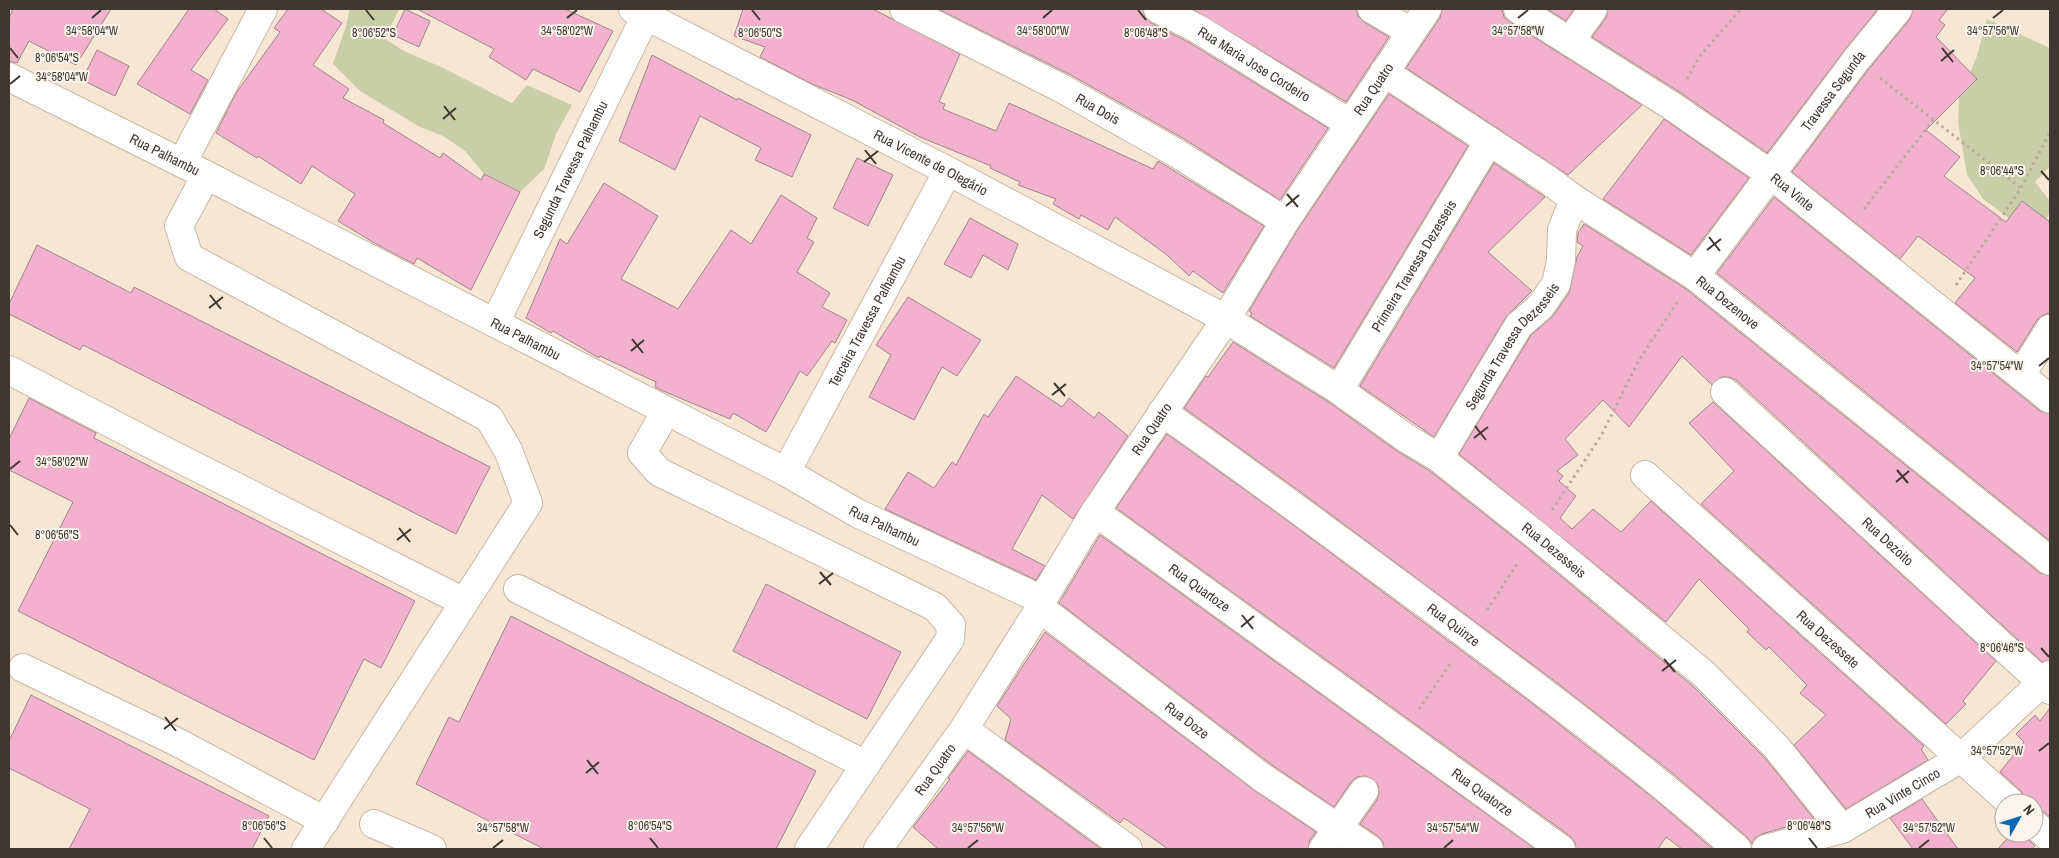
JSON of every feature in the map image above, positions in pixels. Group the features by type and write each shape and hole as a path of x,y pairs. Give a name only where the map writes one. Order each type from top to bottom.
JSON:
{"street":[{"path":"182,163 263,9"},
{"name":"Rua Dois","path":"904,9 1062,88 1178,154 1285,221"},
{"name":"Rua Maria Jose Cordeiro","path":"1158,9 1198,29 1349,123"},
{"path":"1372,9 1411,32"},
{"name":"Rua Quatro","path":"886,846 964,729 1095,512 1226,319 1285,221 1427,9"},
{"name":"Rua Vinte","path":"1518,9 1571,40 1770,173 2050,399"},
{"path":"1571,40 1593,9"},
{"name":"Travessa Segunda","path":"1695,276 1770,173 1856,60 1898,9"},
{"name":"Rua Vicente de Olegário","path":"643,11 1226,319"},
{"name":"Segunda Travessa Palhambu","path":"495,324 643,11"},
{"name":"Rua Dezenove","path":"1384,72 1574,199 1695,276 2050,561"},
{"name":"Rua Palhambu","path":"9,77 206,175 786,472 857,513 1041,604"},
{"name":"Primeira Travessa Dezesseis","path":"1339,390 1489,141"},
{"name":"Terceira Travessa Palhambu","path":"786,472 948,171"},
{"path":"206,175 179,226 189,256 489,418 508,450 528,503 306,849"},
{"name":"Segunda Travessa Dezesseis","path":"1439,458 1519,325 1540,307 1556,284 1561,261 1562,230 1574,199"},
{"name":"Rua Dezesseis","path":"1226,319 1339,390 1406,438 1439,458 1536,535 1705,675 1777,748 1842,829"},
{"path":"2021,375 2050,328"},
{"path":"9,370 464,602"},
{"name":"Rua Dezoito","path":"1725,392 2048,683"},
{"path":"666,411 642,453 660,472 935,608 951,625 950,639 809,849"},
{"name":"Rua Quinze","path":"1162,412 1230,459 1469,637 1640,767 1738,849"},
{"name":"Rua Dezessete","path":"1646,475 2000,793"},
{"name":"Rua Quartoze","path":"1095,512 1147,548 1247,624 1401,735"},
{"path":"518,589 866,765"},
{"name":"Rua Doze","path":"1041,604 1262,778 1331,839 1369,849"},
{"path":"23,668 178,742 325,821"},
{"name":"Rua Vinte Cinco","path":"1766,849 1842,829 1961,758 2048,683"},
{"path":"964,729 1128,849"},
{"name":"Rua Quatorze","path":"1401,735 1561,849"},
{"path":"1331,839 1364,791"},
{"path":"374,824 432,849"}],"path":[{"path":"1672,106 1699,57 1741,9"},
{"path":"1856,60 2022,188"},
{"path":"1846,233 1934,119"},
{"path":"1939,311 2022,188 2050,132"}],"green space":[{"path":"350,9 399,9 385,39 404,51 441,67 512,103 527,85 572,105 556,134 544,169 520,192 484,174 465,151 443,136 420,127 360,91 333,64"},
{"path":"1987,19 2050,48 2050,166 2035,182 2050,201 2050,212 2036,238 1983,199 1967,175 1958,122 1959,98 1977,56"}],"building":[{"path":"13,9 111,9 76,65 29,41 17,63 9,61 9,18"},
{"path":"189,9 214,9 228,19 191,70 208,80 190,114 137,84"},
{"path":"288,9 321,9 342,23 313,65 349,89 343,98 384,120 383,123 440,158 443,153 481,180 484,174 520,192 471,290 417,258 414,264 338,221 355,194 312,166 301,184 258,156 257,158 216,133 236,93 280,32 274,28"},
{"path":"405,9 430,21 419,47 393,35"},
{"path":"417,9 565,9 613,31 580,92 533,69 526,80 489,57 494,49"},
{"path":"743,9 873,9 960,54 939,102 945,104 943,109 996,131 1009,103 1153,169 1158,161 1264,226 1223,293 1193,271 1189,276 1167,255 1115,217 1108,230 1081,215 1079,219 1053,204 1056,199 1018,185 1020,182 990,168 991,166 920,137 852,100 812,84 760,57 765,47 734,36"},
{"path":"938,9 1143,9 1145,17 1151,23 1190,43 1328,128 1280,200 1186,140 1069,74"},
{"path":"1192,9 1356,9 1358,16 1364,22 1389,37 1346,102"},
{"path":"1442,9 1502,9 1504,17 1510,22 1642,105 1568,175 1406,68 1440,18"},
{"path":"1547,9 1574,9 1566,21"},
{"path":"1608,9 1878,9 1767,153 1681,93 1592,37 1606,18"},
{"path":"1913,9 1948,9 1939,20 1945,25 1936,37 1977,79 1926,130 1960,157 1944,176 2006,222 2022,201 2050,222 2050,313 2043,315 2037,320 2017,352 1955,303 1975,278 1918,236 1900,259 1792,172 1868,70 1910,19"},
{"path":"97,50 129,66 115,96 82,80"},
{"path":"652,55 737,100 738,98 811,135 792,177 755,160 761,148 700,116 675,170 619,141"},
{"path":"1389,94 1468,146 1334,368 1250,316 1252,313 1249,311 1298,229"},
{"path":"1664,119 1749,178 1691,255 1603,199"},
{"path":"857,158 893,175 868,226 833,208"},
{"path":"1494,163 1545,197 1488,252 1532,291 1506,317 1434,437 1360,386"},
{"path":"604,183 658,216 621,279 678,309 731,230 751,244 781,195 817,218 807,238 814,242 797,272 830,293 822,307 847,320 835,343 832,341 807,376 800,371 766,432 733,413 730,419 663,391 655,387 656,382 600,356 599,358 553,331 551,333 526,318 560,239 567,244"},
{"path":"1774,197 2040,411 2050,414 2050,541 1717,273"},
{"path":"970,218 1018,244 1008,270 983,255 971,278 944,264"},
{"path":"1584,224 1686,289 2040,573 2050,576 2050,660 2042,662 1736,380 1729,377 1721,377 1712,385 1682,356 1629,427 1603,400 1565,439 1578,455 1557,471 1563,476 1559,481 1576,496 1560,518 1572,529 1593,509 1621,532 1651,501 1924,746 1921,749 1928,760 1846,809 1794,745 1826,715 1800,693 1807,685 1769,647 1766,650 1747,632 1749,629 1699,579 1666,622 1459,454 1531,335 1553,316 1569,293 1577,257 1583,246 1577,242 1578,233"},
{"path":"37,245 131,293 134,287 490,467 456,534 83,345 80,350 9,314 9,304"},
{"path":"908,297 981,340 957,376 942,367 914,420 869,397 891,355 876,345"},
{"path":"1233,342 1330,403 1397,451 1430,471 1526,547 1694,687 1765,758 1814,819 1762,834 1755,838 1752,844 1747,837 1671,772 1552,679 1302,493 1184,408"},
{"path":"1016,376 1062,407 1069,398 1094,418 1099,412 1128,436 1073,519 1042,495 1012,549 1045,566 1036,580 885,509 908,472 934,488 952,462 956,465 984,414 988,417"},
{"path":"29,398 96,433 94,438 415,601 381,668 364,659 314,760 18,611 73,502 9,470 9,439"},
{"path":"1713,402 1996,661 1963,701 1966,704 1946,724 1701,504 1734,471 1689,423"},
{"path":"1167,434 1284,518 1533,704 1651,796 1713,849 1682,849 1666,837 1658,849 1576,849 1575,842 1570,836 1116,508"},
{"path":"1100,535 1535,849 1384,849 1383,842 1378,836 1360,824 1377,800 1379,793 1378,785 1373,779 1366,776 1357,777 1351,782 1334,807 1272,765 1059,603"},
{"path":"766,584 901,652 867,719 733,651"},
{"path":"511,616 816,771 776,849 544,849 416,784 449,717 459,722"},
{"path":"1045,632 1254,790 1316,832 1310,840 1308,849 1168,849 1124,818 1120,823 1005,740 1011,719 997,706"},
{"path":"31,695 269,816 252,849 69,849 90,809 9,768 9,741"},
{"path":"2050,708 2050,817 2044,812 2044,793 2022,793 2000,772 2024,742 2016,734 2035,715 2040,721"},
{"path":"968,751 1101,849 938,849 913,827 950,779 948,778"},
{"path":"1922,799 1958,849 1913,849 1890,818"},
{"path":"2003,843 2032,843 2035,846 2032,849 1998,849"}]}
